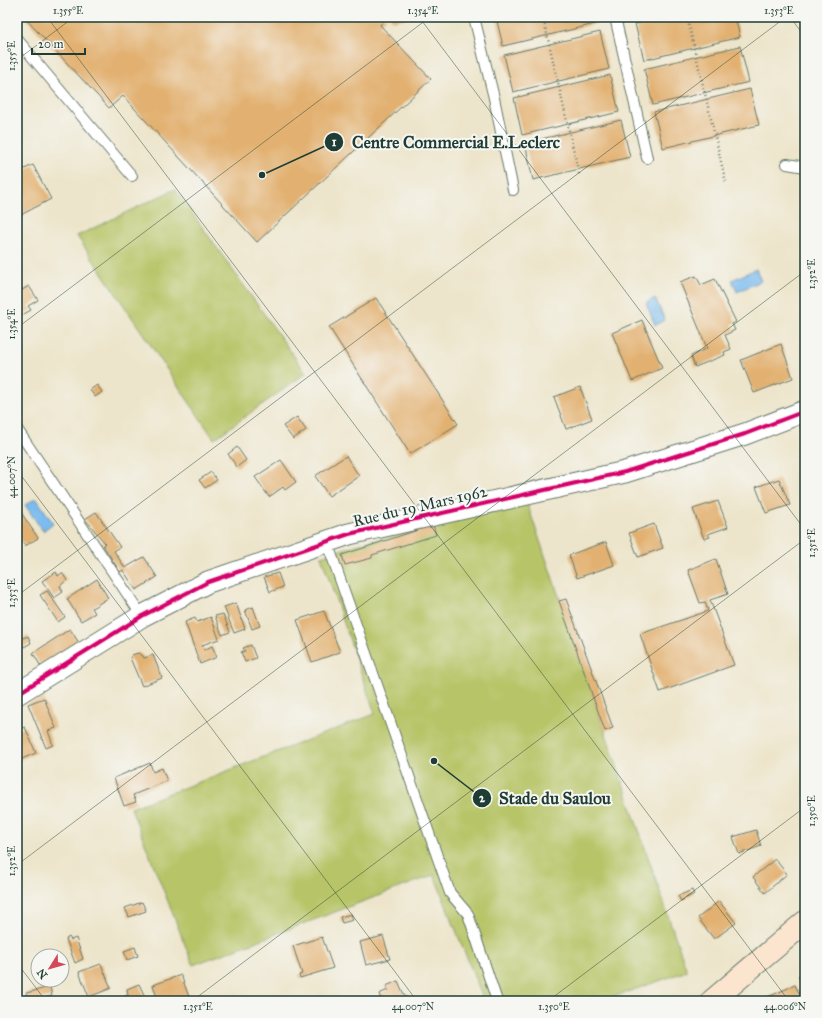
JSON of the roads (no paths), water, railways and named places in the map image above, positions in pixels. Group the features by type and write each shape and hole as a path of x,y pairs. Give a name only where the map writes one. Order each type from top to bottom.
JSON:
{"main road":[{"path":"712,1001 805,922"}],"street":[{"name":"Rue du 19 Mars 1962","path":"17,694 142,616 208,582 349,534 625,472 745,434 805,411"}],"lane":[{"path":"474,17 496,105 514,190"},
{"path":"615,17 647,158"},
{"path":"17,39 132,176"},
{"path":"787,164 805,167"},
{"path":"17,429 142,616"},
{"path":"327,542 450,893 468,914 497,1001"}],"water":[{"path":"756,269 761,281 737,292 732,280"},
{"path":"655,298 665,320 655,325 646,303"},
{"path":"36,498 53,523 43,531 25,505"}],"place":[{"name":"Centre Commercial E.Leclerc","path":"262,175"},
{"name":"Stade du Saulou","path":"434,761"}]}
